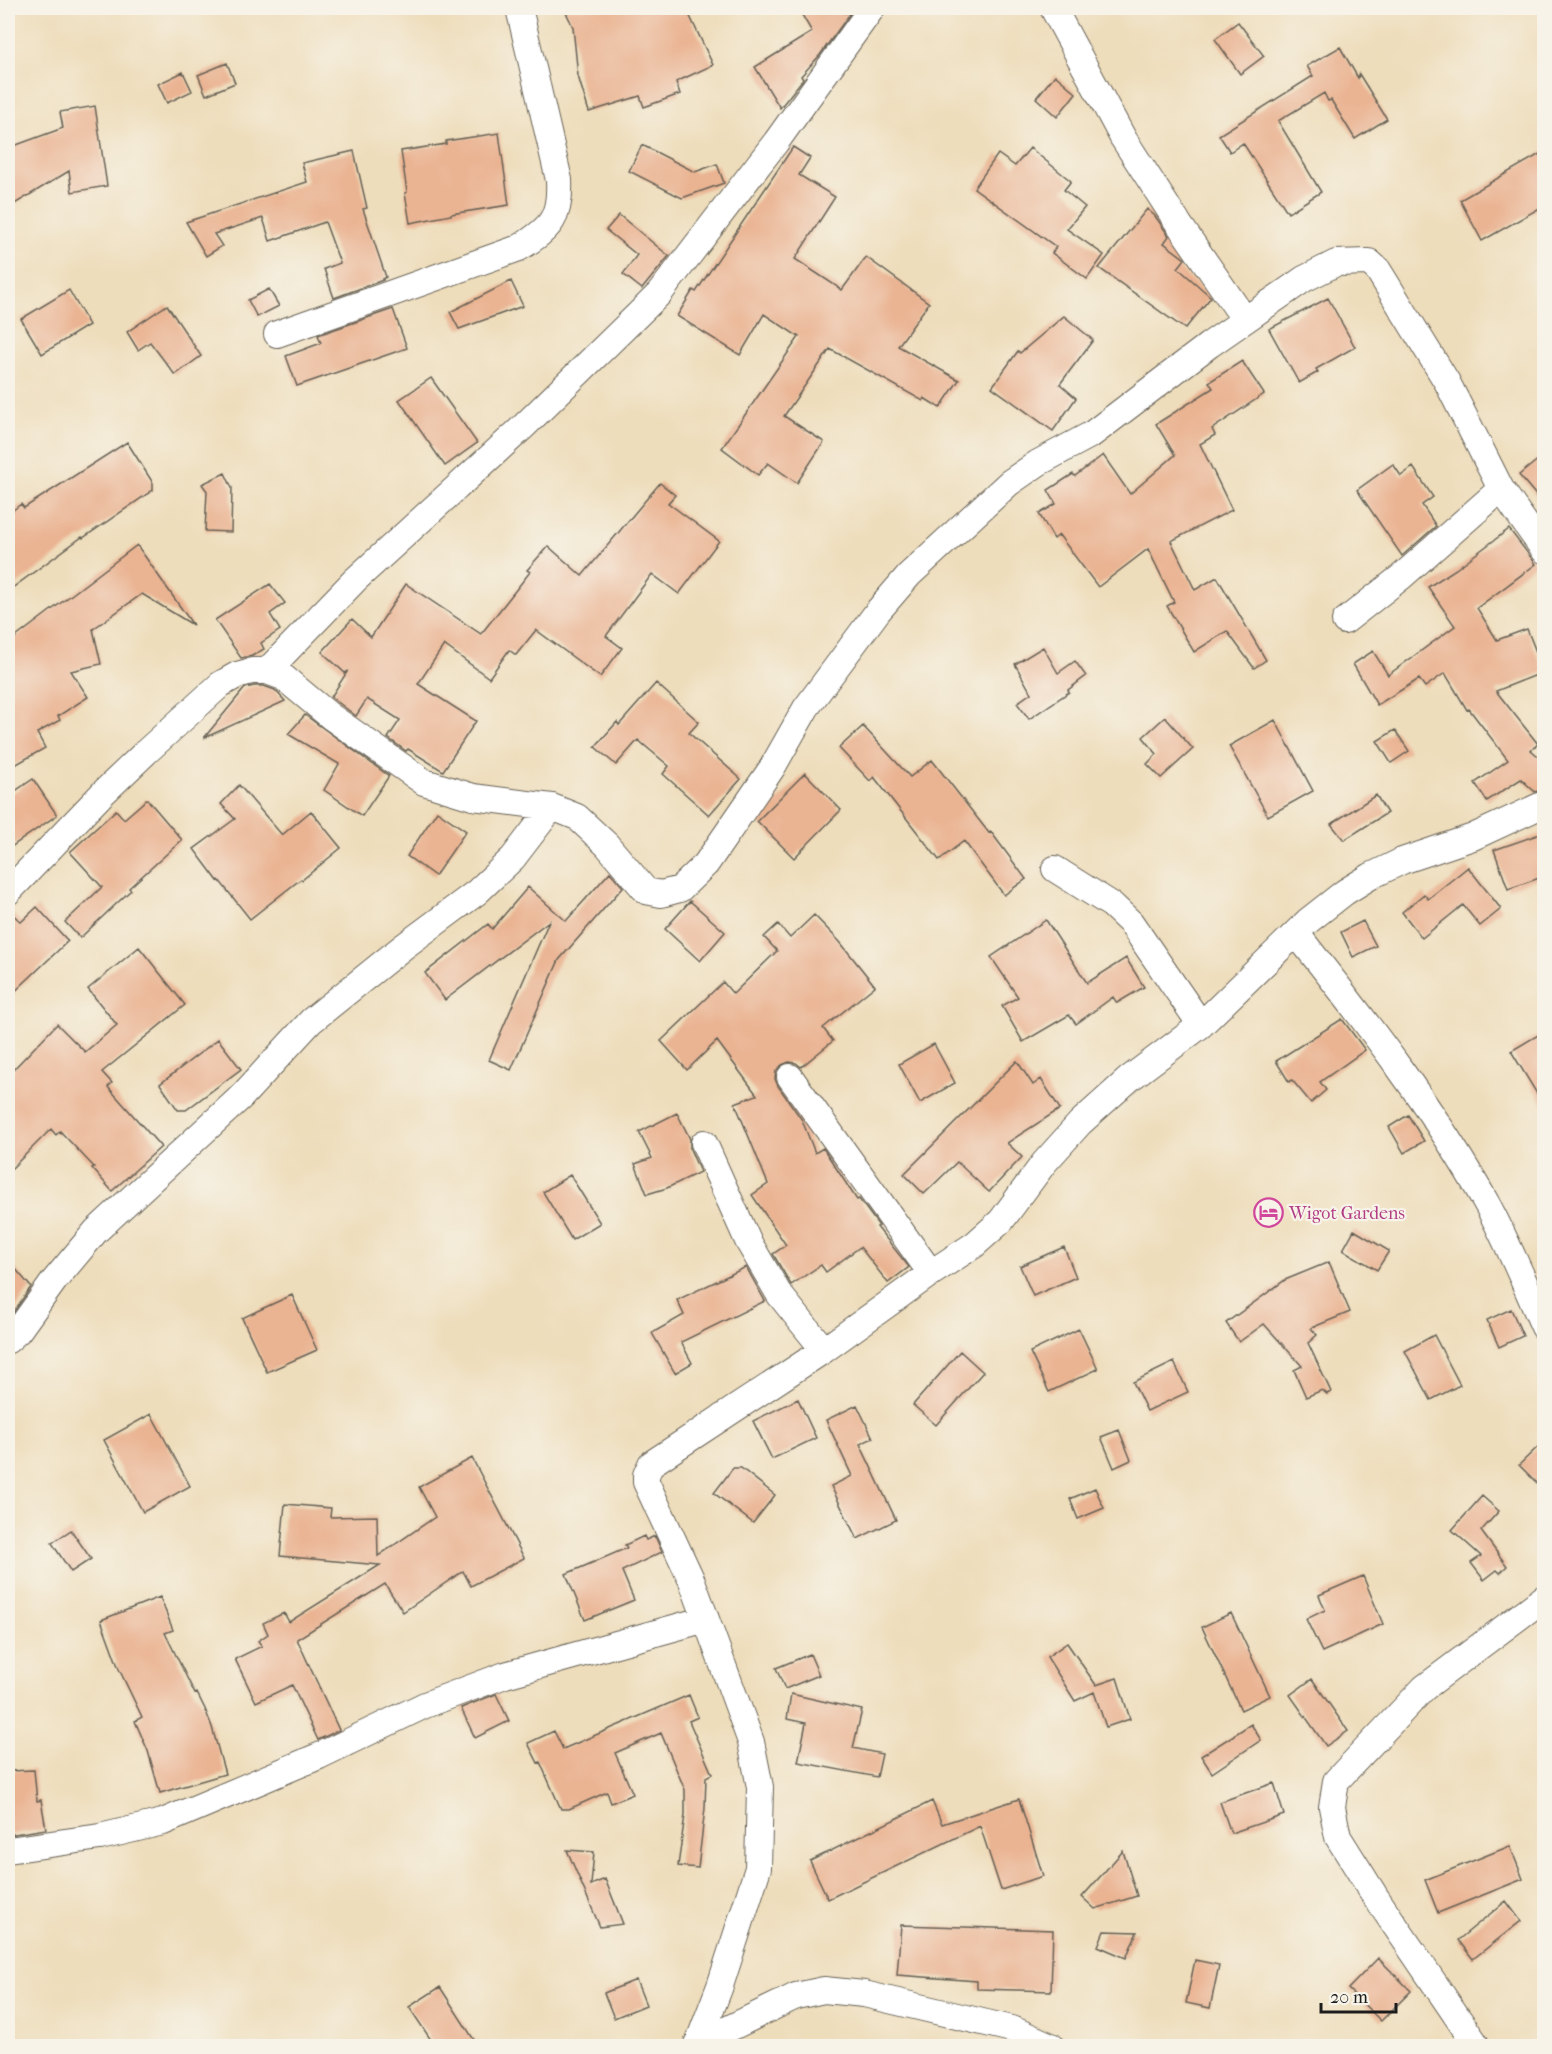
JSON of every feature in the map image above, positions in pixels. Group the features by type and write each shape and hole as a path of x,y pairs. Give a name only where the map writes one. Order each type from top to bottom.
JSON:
{"street":[{"path":"277,334 519,248 536,238 550,224 560,201 559,180 519,8"},
{"path":"267,671 355,580 523,427 659,294 776,142 872,8"},
{"path":"1053,8 1123,138 1245,320"},
{"path":"8,892 102,794 221,684 245,673 267,671 283,677 330,716 424,782 473,797 552,807 577,817 607,845 646,891 661,894 681,889 706,864 772,768 806,708 878,611 909,576 1009,483 1038,463 1092,434 1209,345 1304,279 1336,263 1369,262 1378,270 1447,382 1501,489 1545,550"},
{"path":"1346,621 1401,577 1501,489"},
{"path":"697,2045 720,1986 758,1868 760,1787 751,1742 692,1581 646,1482 651,1464 824,1350 974,1245 1001,1221 1044,1163 1080,1123 1129,1079 1201,1025 1296,933 1345,892 1402,861 1473,837 1545,804"},
{"path":"8,1340 18,1331 54,1281 96,1231 241,1096 311,1022 403,947 477,892 513,858 552,807"},
{"path":"1055,869 1112,905 1131,923 1201,1025"},
{"path":"1296,933 1346,996 1442,1132 1489,1207 1545,1327"},
{"path":"790,1077 931,1273"},
{"path":"704,1143 748,1241 779,1294 824,1350"},
{"path":"1477,2046 1375,1896 1338,1837 1332,1807 1335,1781 1424,1688 1545,1598"},
{"path":"8,1850 100,1837 163,1822 319,1756 425,1705 495,1679 706,1619"},
{"path":"697,2045 796,1996 824,1990 864,1994 1012,2029 1051,2046"}],"building":[{"path":"564,8 686,8 713,65 676,82 680,94 644,107 640,96 589,112 578,76 573,27"},
{"path":"798,8 839,8 845,13 854,8 820,55 801,76 803,79 780,108 755,67 812,32"},
{"path":"1238,22 1264,56 1240,74 1215,39"},
{"path":"1340,47 1358,78 1359,74 1387,119 1355,139 1331,100 1328,101 1324,93 1278,121 1321,192 1288,213 1243,143 1230,152 1219,135 1313,76 1307,66"},
{"path":"227,63 235,83 206,95 198,75"},
{"path":"183,72 192,91 167,103 158,84"},
{"path":"1055,75 1076,93 1057,117 1036,98"},
{"path":"95,106 107,186 72,192 69,171 8,208 8,148 63,128 60,112"},
{"path":"499,133 509,205 410,223 401,151"},
{"path":"642,145 695,172 717,164 724,183 682,198 629,171"},
{"path":"793,147 810,158 799,175 835,197 795,259 842,290 866,257 929,303 898,346 959,380 940,408 924,398 923,401 830,349 784,416 824,442 797,483 768,463 758,475 722,448 799,337 764,314 740,355 677,316 693,290 696,292"},
{"path":"1030,148 1071,181 1064,190 1085,207 1067,229 1104,255 1087,279 1052,253 1056,247 974,188 998,154 1015,166"},
{"path":"354,151 367,208 363,209 386,277 383,280 334,298 324,269 340,263 325,222 270,241 263,218 214,234 222,246 206,256 186,222 307,182 302,163"},
{"path":"1545,151 1545,205 1482,241 1460,200"},
{"path":"1147,209 1169,236 1164,243 1185,259 1178,268 1211,297 1185,329 1099,268"},
{"path":"619,215 669,256 642,289 623,274 637,255 606,230"},
{"path":"511,281 523,306 459,329 450,312"},
{"path":"269,289 279,306 257,317 248,300"},
{"path":"69,290 89,325 42,354 21,319"},
{"path":"1328,298 1355,347 1316,369 1318,372 1299,383 1269,329"},
{"path":"167,305 201,356 175,375 150,342 138,350 127,332"},
{"path":"393,309 407,348 297,386 286,356 321,343 318,335"},
{"path":"1064,316 1093,340 1060,384 1076,398 1053,431 992,387 1018,351 1020,353"},
{"path":"1242,361 1264,394 1212,429 1215,435 1200,444 1232,510 1171,541 1195,590 1217,577 1266,660 1254,668 1227,631 1194,652 1167,606 1174,602 1148,549 1098,587 1059,535 1054,539 1039,514 1056,504 1048,490 1073,474 1075,476 1103,455 1130,494 1175,455 1156,424 1213,388 1209,382"},
{"path":"431,378 477,443 445,466 399,400"},
{"path":"127,442 153,483 153,490 82,537 8,591 8,514 21,504 24,508"},
{"path":"1545,454 1545,506 1519,475"},
{"path":"1393,464 1401,476 1413,467 1433,497 1422,505 1436,526 1402,556 1357,490"},
{"path":"225,473 232,488 231,532 205,531 207,491 202,484"},
{"path":"660,483 675,495 668,503 719,541 679,594 652,574 606,636 622,648 600,677 536,630 516,655 509,650 489,678 444,645 418,684 476,721 443,771 408,749 406,751 388,738 400,720 367,699 356,716 331,697 347,672 345,673 322,652 352,619 371,637 406,584 481,634 530,572 527,570 548,546 582,576"},
{"path":"1509,529 1536,564 1477,608 1497,640 1527,629 1544,672 1496,691 1538,744 1531,750 1545,762 1545,789 1535,792 1521,779 1487,801 1475,783 1508,760 1469,709 1467,710 1445,673 1425,687 1419,679 1377,705 1353,664 1373,651 1388,675 1455,626 1428,587"},
{"path":"137,545 193,625 142,594 93,629 101,664 71,671 88,697 58,716 60,720 37,733 45,748 15,765 8,752 8,643"},
{"path":"270,584 285,603 270,614 280,630 261,643 264,649 252,656 241,658 215,620"},
{"path":"1043,647 1058,673 1075,661 1086,676 1068,690 1069,692 1029,719 1017,703 1031,693 1015,664"},
{"path":"656,683 699,722 689,733 741,779 709,815 663,774 669,766 638,740 616,765 595,747 617,722 619,725"},
{"path":"264,686 275,690 285,701 204,738 245,688"},
{"path":"305,715 389,776 362,816 324,790 339,764 288,734"},
{"path":"1165,717 1193,749 1161,778 1147,764 1157,754 1143,737"},
{"path":"1275,720 1313,791 1268,816 1229,746"},
{"path":"863,726 910,777 932,760 1026,879 1004,895 964,841 939,860 874,777 870,781 839,748"},
{"path":"1395,730 1409,751 1391,763 1377,741"},
{"path":"805,773 841,810 794,858 757,821"},
{"path":"33,779 57,815 8,849 8,796"},
{"path":"239,785 282,835 311,811 341,848 250,919 194,849 235,819 221,804"},
{"path":"1376,795 1387,813 1344,840 1331,824"},
{"path":"147,799 182,840 129,888 131,890 80,938 65,922 102,887 70,852 116,810 124,819"},
{"path":"437,811 466,831 435,876 407,856"},
{"path":"1540,834 1545,847 1545,876 1508,889 1494,850"},
{"path":"1468,867 1501,909 1480,926 1463,905 1422,938 1402,912 1424,894 1428,899"},
{"path":"610,872 623,887 559,960 511,1070 489,1060 549,921 445,1000 425,973 488,924 492,929 528,887 566,921"},
{"path":"690,901 725,932 700,961 665,929"},
{"path":"37,907 68,941 8,998 8,910 21,922"},
{"path":"814,915 840,942 875,986 823,1028 833,1041 801,1067 789,1062 782,1065 776,1071 775,1079 802,1120 815,1153 823,1148 857,1200 859,1199 879,1226 877,1227 909,1267 888,1283 860,1247 826,1272 821,1265 791,1285 773,1254 786,1245 752,1195 768,1184 735,1103 757,1095 717,1041 687,1070 661,1041 723,982 733,994 777,951 764,937 778,924 790,938"},
{"path":"1046,920 1087,983 1126,958 1144,987 1117,1003 1113,997 1076,1024 1069,1015 1023,1042 1002,1006 1018,997 991,957"},
{"path":"1363,921 1376,946 1353,957 1341,932"},
{"path":"139,947 185,1005 102,1072 112,1083 108,1087 161,1147 112,1191 92,1168 94,1167 60,1131 56,1135 51,1129 8,1172 8,1075 57,1024 85,1052 117,1025 88,989"},
{"path":"1342,1019 1365,1050 1320,1082 1326,1090 1311,1103 1292,1080 1289,1082 1276,1061"},
{"path":"1545,1031 1545,1107 1511,1051"},
{"path":"218,1039 241,1069 186,1110 178,1110 160,1084"},
{"path":"934,1044 955,1083 920,1103 899,1064"},
{"path":"1017,1061 1033,1085 1041,1079 1060,1109 1007,1143 1022,1157 989,1192 957,1162 924,1194 904,1174"},
{"path":"677,1113 690,1139 690,1149 700,1172 667,1188 647,1194 635,1164 652,1158 639,1132"},
{"path":"1408,1115 1424,1141 1404,1153 1389,1127"},
{"path":"570,1175 600,1223 572,1240 543,1192"},
{"path":"1354,1230 1389,1251 1377,1270 1343,1250"},
{"path":"1064,1247 1076,1277 1033,1296 1020,1266"},
{"path":"8,1260 31,1287 8,1320"},
{"path":"1329,1262 1350,1312 1311,1328 1317,1335 1308,1343 1331,1392 1327,1394 1322,1390 1306,1397 1294,1370 1302,1366 1264,1324 1239,1342 1226,1323 1285,1280"},
{"path":"746,1267 765,1301 681,1342 692,1363 675,1373 652,1333 684,1315 677,1300"},
{"path":"292,1295 317,1350 267,1372 242,1318"},
{"path":"1511,1309 1523,1336 1499,1347 1487,1320"},
{"path":"1079,1329 1098,1369 1049,1392 1030,1352"},
{"path":"1434,1335 1460,1385 1431,1400 1405,1351"},
{"path":"960,1351 983,1372 936,1425 913,1405"},
{"path":"1174,1362 1188,1392 1147,1411 1133,1382"},
{"path":"798,1399 816,1438 772,1459 753,1421"},
{"path":"857,1405 873,1438 860,1444 896,1520 857,1539 831,1486 852,1476 826,1420"},
{"path":"151,1414 190,1486 143,1512 104,1440"},
{"path":"1119,1430 1131,1460 1114,1468 1101,1437"},
{"path":"1545,1440 1545,1491 1519,1465"},
{"path":"472,1458 524,1558 471,1586 463,1571 403,1612 385,1584 297,1639 339,1730 318,1740 292,1685 256,1702 235,1659 262,1646 258,1641 268,1634 263,1623 284,1613 289,1622 380,1565 280,1556 285,1504 331,1508 330,1517 377,1516 378,1556 435,1517 419,1487"},
{"path":"733,1468 741,1468 775,1495 753,1523 714,1493"},
{"path":"1095,1488 1104,1508 1078,1519 1070,1499"},
{"path":"1482,1496 1499,1511 1481,1531 1507,1566 1500,1573 1497,1570 1484,1580 1471,1563 1481,1556 1452,1530"},
{"path":"71,1530 91,1559 71,1572 52,1543"},
{"path":"644,1536 646,1540 655,1536 662,1552 622,1571 634,1600 585,1620 566,1574 627,1548 625,1545"},
{"path":"1363,1576 1383,1624 1322,1652 1306,1619 1325,1610 1319,1595"},
{"path":"160,1597 173,1630 165,1633 195,1694 197,1693 205,1709 225,1774 160,1793 148,1751 135,1721 142,1717 119,1669 101,1620"},
{"path":"1231,1613 1270,1696 1241,1710 1202,1627"},
{"path":"1067,1643 1096,1685 1117,1678 1130,1719 1106,1727 1094,1692 1075,1701 1047,1657"},
{"path":"810,1654 819,1675 785,1689 776,1668"},
{"path":"1312,1679 1348,1731 1326,1746 1290,1695"},
{"path":"496,1694 509,1721 475,1738 461,1708"},
{"path":"791,1694 862,1710 853,1748 882,1754 877,1777 798,1762 806,1723 787,1719"},
{"path":"689,1695 698,1717 689,1721 712,1774 706,1777 698,1868 678,1866 685,1815 685,1790 661,1733 615,1753 633,1794 611,1803 607,1792 569,1809 561,1809 540,1762 538,1763 528,1743 554,1731 563,1749"},
{"path":"1251,1724 1261,1740 1212,1773 1201,1756"},
{"path":"34,1770 37,1801 41,1800 46,1829 8,1835 8,1771"},
{"path":"1274,1783 1284,1815 1231,1833 1220,1802"},
{"path":"1019,1799 1043,1876 1001,1890 980,1826 828,1899 810,1861 932,1801 942,1824"},
{"path":"1510,1846 1523,1879 1438,1913 1425,1880"},
{"path":"567,1850 594,1852 591,1885 605,1879 623,1924 600,1927"},
{"path":"1123,1851 1137,1896 1095,1909 1082,1897"},
{"path":"1506,1901 1521,1921 1473,1959 1458,1940"},
{"path":"901,1925 1053,1930 1051,1991 977,1989 977,1981 897,1975"},
{"path":"1104,1931 1137,1932 1126,1958 1098,1946"},
{"path":"1378,1958 1411,1991 1381,2021 1348,1989"},
{"path":"1195,1960 1219,1965 1210,2008 1186,2003"},
{"path":"636,1980 646,2005 614,2018 604,1993"},
{"path":"440,1987 478,2046 435,2046 409,2007"}],"place":[{"name":"Wigot Gardens","path":"1268,1213"}]}
